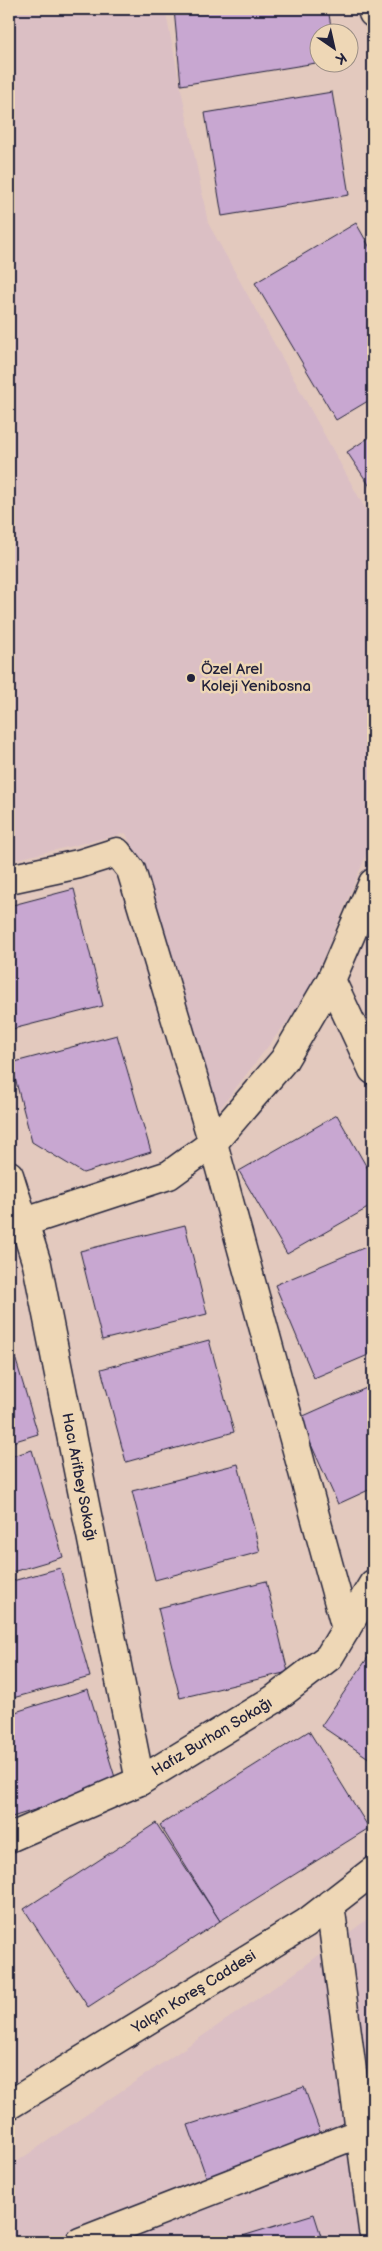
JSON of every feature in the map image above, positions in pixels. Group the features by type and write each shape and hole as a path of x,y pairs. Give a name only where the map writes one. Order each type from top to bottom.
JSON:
{"street":[{"path":"372,9 373,13"},
{"path":"9,879 79,864 118,852 131,870 213,1143 346,1628"},
{"path":"25,1222 169,1175 213,1143 284,1060 331,980 373,883"},
{"path":"331,980 373,1070"},
{"name":"Hacı Arifbey Sokağı","path":"9,1175 37,1264 140,1781"},
{"name":"Hafız Burhan Sokağı","path":"9,1838 140,1781 273,1700 329,1657 373,1584"},
{"name":"Yalçın Koreş Caddesi","path":"9,2105 306,1924 373,1871"},
{"path":"330,1904 373,2230"},
{"path":"80,2242 360,2133"}],"shaded area":[{"name":"Özel Arel Koleji Yenibosna","path":"9,9 165,9 208,223 373,523 373,839 307,996 218,1111 161,920 126,833 9,861"},
{"path":"373,1915 373,2242 9,2242 9,2167 288,1978"}],"building":[{"path":"174,9 328,9 330,22 310,22 310,64 181,85"},
{"path":"332,92 349,195 222,216 205,113"},
{"path":"356,223 373,253 373,398 336,420 255,283"},
{"path":"373,435 373,491 347,452"},
{"path":"74,889 103,1006 9,1030 9,906"},
{"path":"117,1035 151,1152 83,1173 32,1142 11,1063"},
{"path":"337,1115 373,1178 373,1205 287,1254 239,1171"},
{"path":"185,1225 207,1314 102,1340 80,1251"},
{"path":"373,1244 373,1353 314,1378 275,1285"},
{"path":"9,1337 38,1434 9,1443"},
{"path":"209,1340 234,1432 126,1462 101,1369"},
{"path":"373,1385 373,1488 338,1504 299,1418"},
{"path":"32,1450 63,1557 9,1573 9,1457"},
{"path":"238,1464 260,1552 155,1580 132,1491"},
{"path":"60,1568 90,1677 9,1699 9,1582"},
{"path":"266,1581 288,1672 180,1698 158,1608"},
{"path":"373,1650 373,1761 321,1726"},
{"path":"88,1689 117,1784 9,1818 9,1714"},
{"path":"309,1731 369,1828 220,1921 160,1825"},
{"path":"156,1823 220,1921 88,2007 24,1909"},
{"path":"304,2087 323,2140 207,2179 188,2125"},
{"path":"314,2214 323,2242 223,2242"}],"place":[{"name":"Özel Arel Koleji Yenibosna","path":"191,678"}]}
